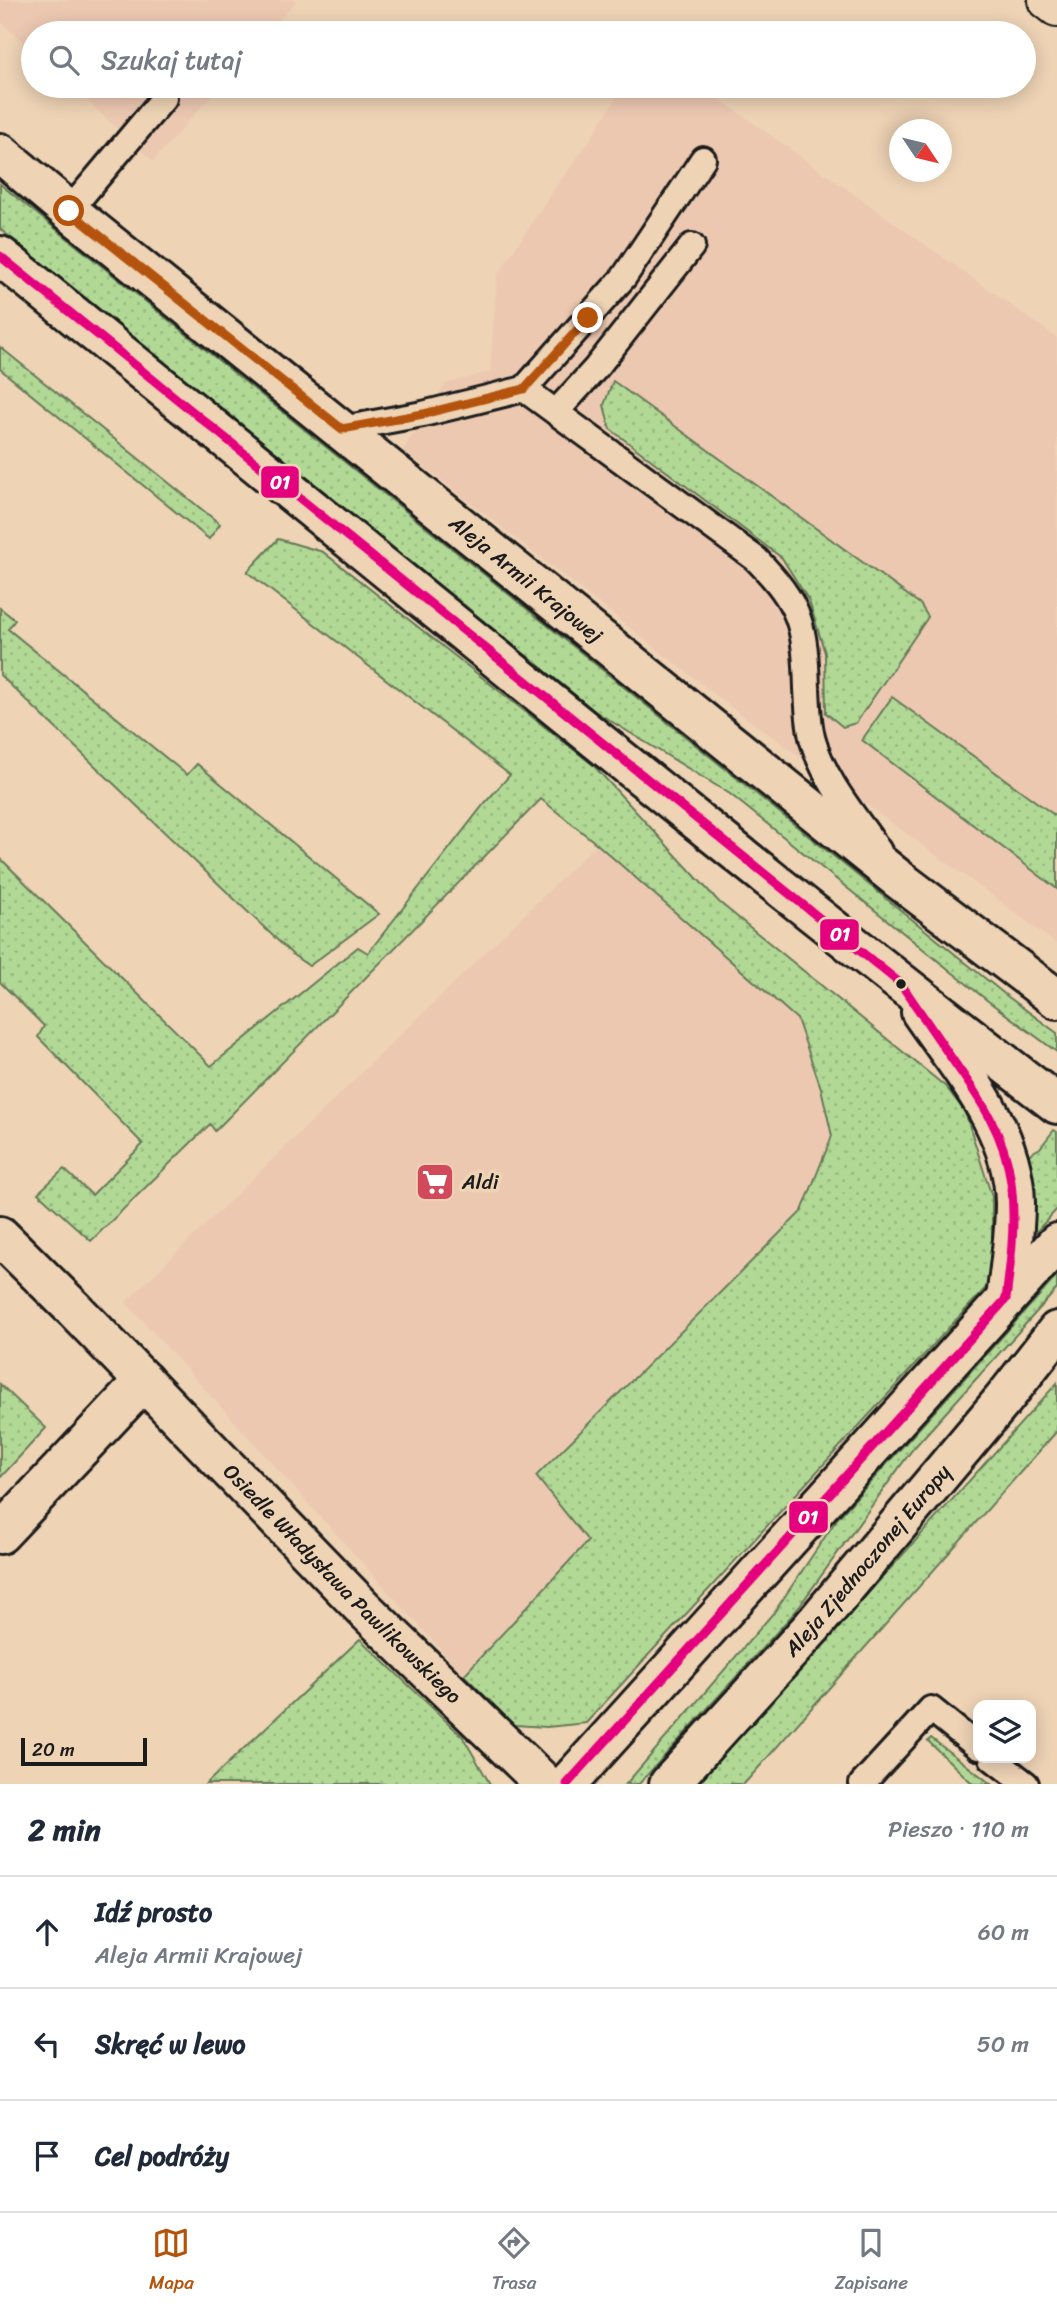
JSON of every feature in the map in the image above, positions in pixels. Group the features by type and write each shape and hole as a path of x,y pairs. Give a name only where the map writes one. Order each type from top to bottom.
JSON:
{"street":[{"path":"1048,0 1057,7"},
{"name":"Aleja Armii Krajowej","path":"0,153 897,878 1057,999"},
{"path":"0,256 901,984 1057,1104"},
{"path":"901,984 987,1109 1005,1149 1012,1173 1015,1201 1006,1299"},
{"name":"Osiedle Władysława Pawlikowskiego","path":"0,1236 363,1609 545,1784"},
{"path":"567,1784 1057,1243"},
{"name":"Aleja Zjednoczonej Europy","path":"669,1784 812,1627 1003,1400 1057,1331"},
{"path":"1003,1400 1057,1363"},
{"path":"0,1534 144,1381"}],"lane":[{"path":"69,211 164,98"},
{"path":"342,429 423,414 524,389 624,277 704,159"},
{"path":"556,412 596,368 692,246"},
{"path":"524,389 756,559 774,578 790,600 801,623 806,646 808,716 818,758 827,776 897,878"},
{"path":"862,1784 931,1709 973,1743"},
{"path":"999,1763 1026,1784"}],"shaded area":[{"path":"0,0 297,0 278,21 21,21 21,41 0,21"},
{"path":"84,98 209,98 153,161"},
{"path":"616,98 718,98 1057,338 1057,944 730,706 403,450 445,384 490,372 497,276"},
{"path":"597,844 797,1019 821,1088 832,1136 802,1211 537,1476 588,1541 464,1675 126,1302"}],"green space":[{"path":"0,184 1007,996 1057,1033 1057,1052 988,1001 730,794 596,712 0,229"},
{"path":"0,347 220,524 209,539 0,369"},
{"path":"613,381 920,604 928,617 856,723 843,727 826,713 825,653 809,601 782,558 610,429 604,405"},
{"path":"278,539 323,552 593,765 719,902 946,1087 965,1112 992,1197 992,1281 586,1723 547,1727 514,1725 464,1675 588,1541 536,1476 802,1211 832,1136 821,1088 797,1019 597,844 541,799 215,1131 210,1124 91,1241 38,1193 64,1169 92,1195 143,1144 38,1037 44,1026 0,982 0,858 211,1066 358,947 368,953 484,804 510,775 247,572"},
{"path":"0,608 15,620 8,629 187,775 197,764 379,914 309,966 293,955 0,675"},
{"path":"892,697 1057,817 1057,889 862,740"},
{"path":"1054,1130 1057,1132 1057,1209 1036,1232 1031,1232 1023,1158 1040,1148"},
{"path":"1057,1276 1057,1289 912,1450 795,1612 639,1784 626,1784 775,1611 837,1519"},
{"path":"1057,1383 1057,1431 744,1784 697,1784"},
{"path":"0,1384 46,1428 0,1478"},
{"path":"360,1639 463,1737 490,1784 206,1784"},
{"path":"931,1738 991,1784 973,1784 928,1741"}],"transit line":[{"name":"01","path":"0,256 901,984 981,1102 1003,1148 1011,1182 1013,1211 1006,1299 567,1784"}],"place":[{"name":"Aldi","path":"435,1182"}],"route":[{"path":"69,211 342,429 423,414 524,389 588,318"}]}
